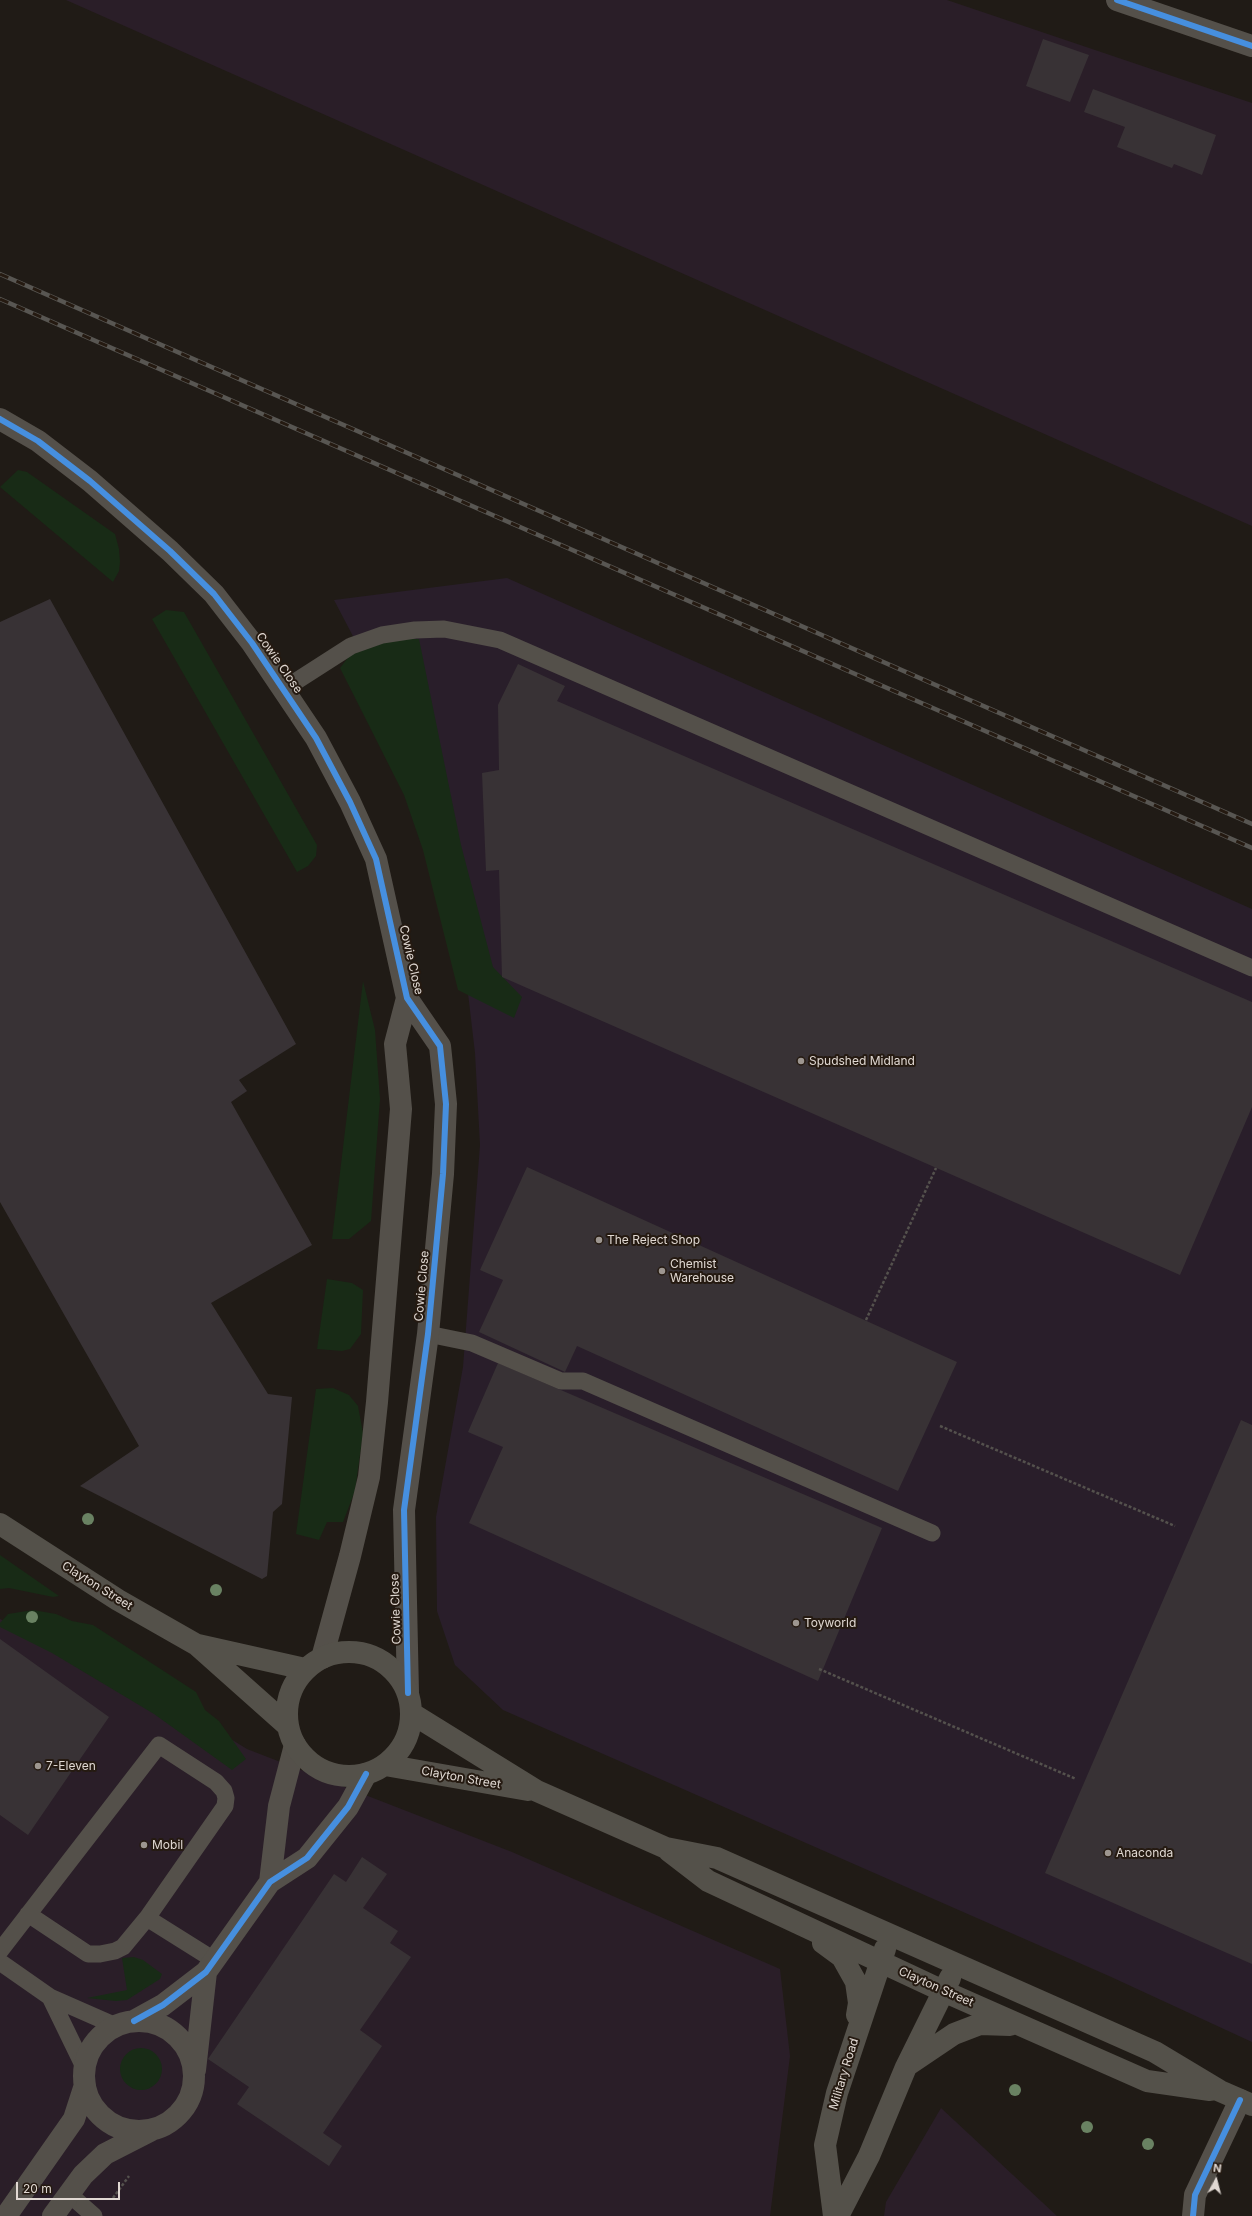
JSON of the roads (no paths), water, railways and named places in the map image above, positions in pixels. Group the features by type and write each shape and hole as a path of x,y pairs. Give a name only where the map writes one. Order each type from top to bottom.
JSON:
{"main road":[{"name":"Clayton Street","path":"0,1524 118,1600 197,1645 291,1736"},
{"name":"Clayton Street","path":"197,1645 314,1664"},
{"path":"342,1652 363,1653 382,1661 397,1675 410,1703 408,1733 400,1750 375,1770 346,1776 326,1772 308,1761 291,1736 287,1706 293,1686 314,1664 342,1652"},
{"name":"Clayton Street","path":"410,1703 537,1791 666,1848 717,1858 1155,2052 1220,2091 1246,2102"},
{"name":"Clayton Street","path":"375,1770 537,1791"},
{"name":"Clayton Street","path":"666,1848 708,1880 793,1922 943,1991 1148,2081 1220,2091"},
{"path":"793,1922 842,1957 856,1982 859,2003 846,2063"},
{"name":"Military Road","path":"834,2216 825,2145 837,2093 846,2063 890,1935"},
{"path":"838,2216 868,2156 906,2067 957,1964"},
{"path":"906,2067 954,2034 980,2024 1023,2025"}],"street":[{"path":"1117,0 1252,46"},
{"name":"Cowie Close","path":"0,419 38,441 85,477 170,551 214,594 252,642 316,738 350,802 376,859 407,998 440,1046 446,1104 443,1174 428,1334 404,1510 410,1703"},
{"name":"Cowie Close","path":"314,1664 350,1556 369,1477 377,1402 401,1109 395,1044 407,998"},
{"path":"270,1882 279,1806 291,1736"},
{"path":"6,2216 74,2119 90,2050 101,2036 163,2005 210,1966 270,1882 306,1858 348,1807 375,1770"},
{"path":"53,2216 83,2175 105,2154 153,2129 170,2122 183,2110 191,2093 210,1966"},
{"path":"125,2024 152,2022 168,2030 182,2042 191,2057 194,2075"},
{"path":"84,2076 90,2102 102,2116 117,2126 134,2131 153,2129"},
{"path":"1193,2216 1195,2195 1246,2102"}],"lane":[{"path":"284,689 351,646 382,635 415,630 444,629 500,640 1252,968"},
{"path":"428,1334 472,1343 561,1381 583,1381 932,1533"},
{"path":"0,1951 28,1914 160,1745 216,1782 224,1791 226,1798 225,1806 147,1918 123,1947 105,1953 88,1954 28,1914"},
{"path":"147,1918 210,1966"},
{"path":"0,1962 50,1997 125,2024"},
{"path":"50,1997 84,2076"},
{"path":"69,2194 94,2216"}],"railway":[{"path":"0,274 1252,824"},
{"path":"0,299 1252,848"}],"place":[{"name":"Spudshed Midland","path":"801,1061"},
{"name":"The Reject Shop","path":"599,1240"},
{"name":"Chemist Warehouse","path":"662,1271"},
{"name":"Toyworld","path":"796,1623"},
{"name":"7-Eleven","path":"38,1766"},
{"name":"Mobil","path":"144,1845"},
{"name":"Anaconda","path":"1108,1853"}]}
